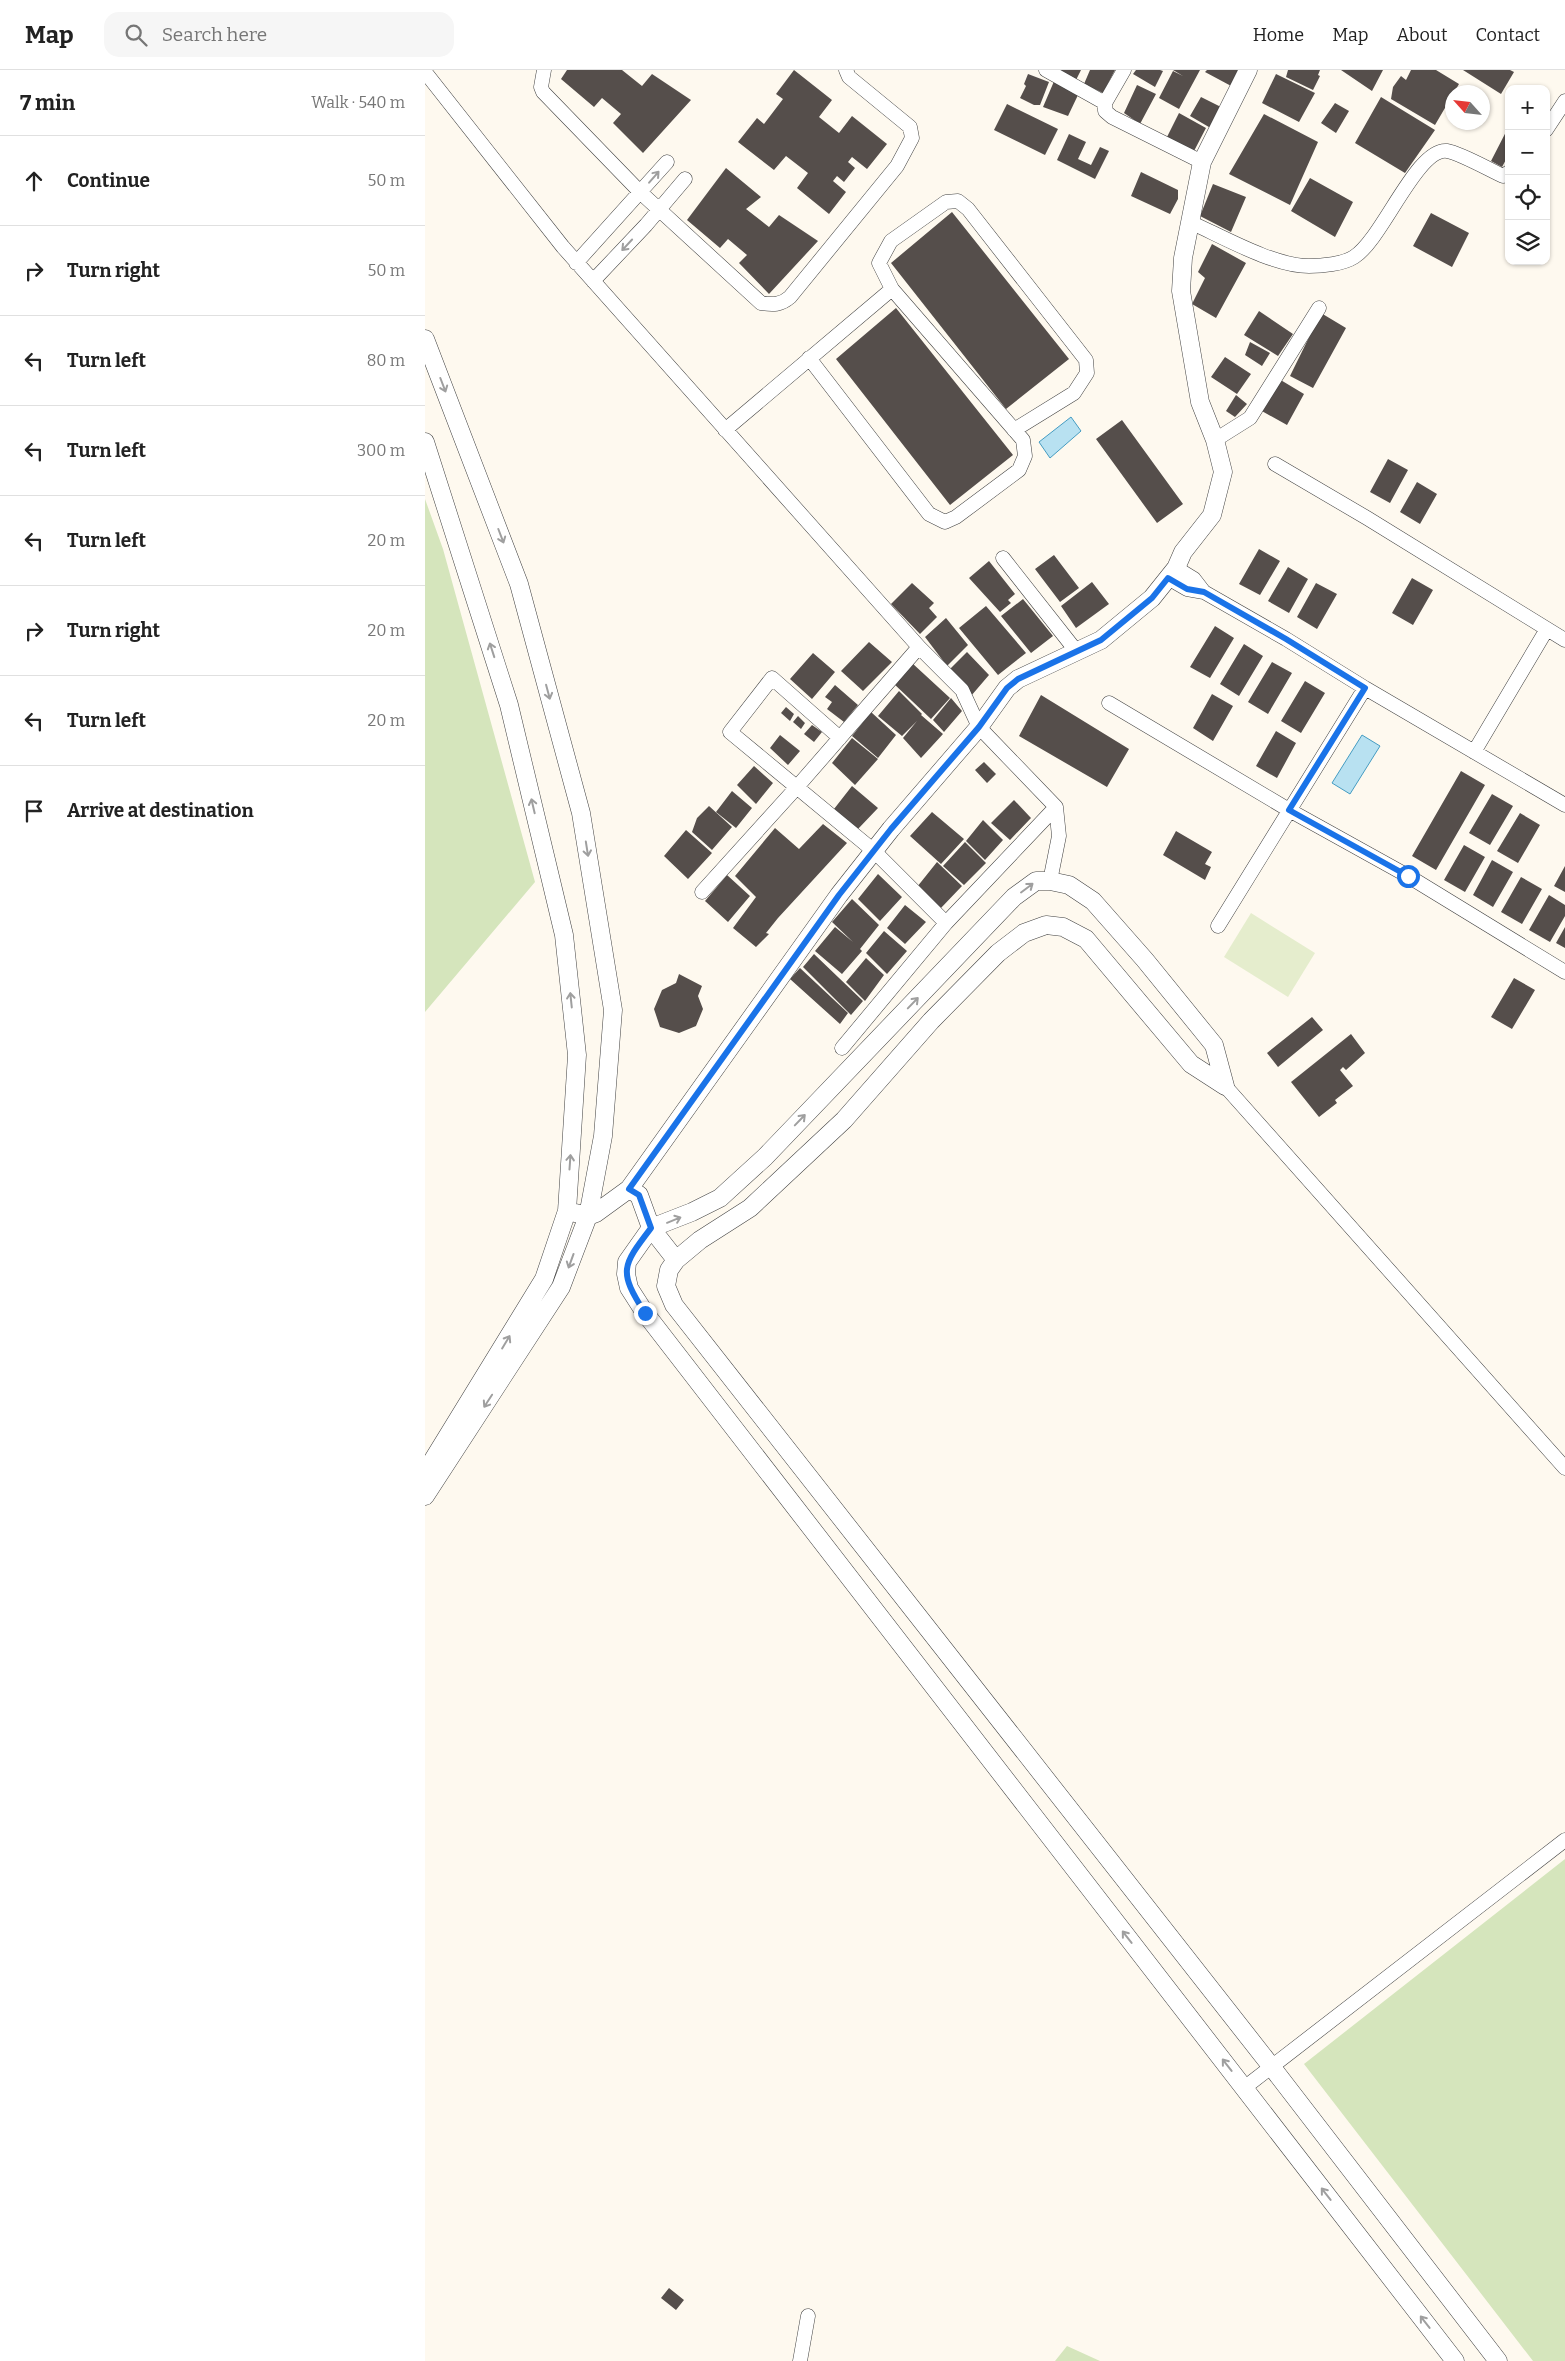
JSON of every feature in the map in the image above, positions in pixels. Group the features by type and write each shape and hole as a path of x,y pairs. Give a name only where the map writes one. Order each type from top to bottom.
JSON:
{"street":[{"path":"543,70 541,87 543,92 640,192 761,303 771,305 785,302 897,166 912,138 910,127 849,77 845,70"},
{"path":"1046,70 1105,103"},
{"path":"1124,70 1105,103 1105,111 1112,117 1202,162"},
{"path":"567,1211 588,1216 596,1213 629,1189 839,895 979,727 1007,688 1018,679 1101,640 1152,598 1172,573 1183,552 1212,515 1223,472 1215,440 1200,402 1181,291 1183,258 1192,223 1202,162 1248,70"},
{"path":"425,72 576,263 919,647 963,690 979,727 1056,807 1059,836 1050,880"},
{"path":"1550,124 1565,101"},
{"path":"1192,223 1280,262 1309,266 1333,263 1354,257 1372,239 1420,167 1434,153 1448,151 1503,176 1505,175"},
{"path":"576,263 667,162"},
{"path":"593,281 685,179"},
{"path":"809,358 929,514 945,522 956,517 1019,470 1025,456 1023,440 892,289 879,263 891,241 945,202 958,201 968,209 1086,360 1087,373 1074,393 1015,430"},
{"path":"725,430 892,289"},
{"path":"1215,440 1250,418 1319,308"},
{"path":"425,339 519,584 581,813 613,1010 603,1136 588,1216 561,1287 425,1496"},
{"path":"425,442 509,705 564,935 577,1055 567,1211 544,1279 425,1473"},
{"path":"1275,464 1367,518 1565,640"},
{"path":"1003,558 1077,652"},
{"path":"1172,573 1187,589 1204,592 1565,805"},
{"path":"1474,752 1547,629"},
{"path":"702,892 797,788 919,647"},
{"path":"840,738 772,678 730,732 874,851 946,923"},
{"path":"1217,926 1365,688"},
{"path":"1109,703 1289,810 1408,876 1565,972"},
{"path":"842,1048 946,923 1056,807"},
{"path":"1225,1086 1214,1044 1145,960 1093,901 1069,885 1050,880 1036,881 1015,897 765,1157 720,1198 692,1212 651,1228 627,1262 626,1274 629,1288 645,1313 1455,2361"},
{"path":"1498,2361 1271,2066 674,1305 666,1286 669,1270 676,1260 700,1240 750,1208 843,1120 931,1021 998,953 1024,933 1046,925 1063,927 1086,939 1191,1064 1225,1086 1565,1468"},
{"path":"629,1189 639,1195 651,1228 676,1260"},
{"path":"1245,2088 1565,1840"},
{"path":"800,2361 808,2316"}],"green space":[{"path":"425,499 443,549 535,882 425,1012"},
{"path":"1251,913 1315,953 1288,997 1224,957"},
{"path":"1565,1859 1565,2361 1533,2361 1304,2064"},
{"path":"1067,2346 1100,2361 1055,2361"}],"water":[{"path":"1071,417 1081,431 1050,458 1039,442"},
{"path":"1362,735 1380,746 1350,794 1332,783"}],"building":[{"path":"567,70 622,70 642,86 652,74 691,100 643,153 613,123 621,114 602,98 594,107 561,79"},
{"path":"794,70 832,100 819,117 839,133 852,116 887,144 867,169 852,157 848,162 855,168 844,182 837,176 833,181 846,192 829,214 797,188 808,173 786,156 774,170 738,142 757,118 764,124 783,99 776,94"},
{"path":"1057,70 1081,70 1076,80"},
{"path":"1090,70 1115,70 1103,93 1084,84"},
{"path":"1136,70 1163,71 1155,87 1133,74"},
{"path":"1173,70 1200,70 1179,109 1159,98 1173,71 1183,76"},
{"path":"1207,70 1243,70 1233,87 1205,72"},
{"path":"1288,70 1320,70 1318,75 1320,76 1313,90 1286,77"},
{"path":"1341,70 1383,70 1372,91"},
{"path":"1411,70 1436,70 1459,84 1445,85 1445,108 1435,125 1391,99 1393,87 1401,76 1406,80"},
{"path":"1463,70 1510,70 1514,72 1501,94 1490,87 1490,85 1487,85"},
{"path":"1028,74 1049,82 1040,105 1034,105 1020,98 1026,86 1024,84"},
{"path":"1276,74 1315,93 1299,122 1262,103"},
{"path":"1055,79 1069,85 1068,90 1078,95 1068,116 1043,107"},
{"path":"1137,85 1156,94 1140,124 1124,113"},
{"path":"1201,97 1225,109 1214,130 1190,116"},
{"path":"1381,97 1435,130 1405,173 1355,143"},
{"path":"1335,103 1349,111 1336,133 1321,123"},
{"path":"1007,104 1058,129 1045,155 994,130"},
{"path":"1179,113 1206,128 1194,151 1167,137"},
{"path":"1264,114 1318,142 1290,205 1229,174"},
{"path":"1069,134 1086,142 1078,159 1091,165 1100,147 1109,151 1095,179 1057,160"},
{"path":"1505,134 1505,161 1502,167 1491,161"},
{"path":"726,168 761,197 746,209 769,227 779,215 818,241 769,294 739,263 747,255 728,239 720,248 687,220"},
{"path":"1141,172 1178,190 1178,199 1170,214 1131,196"},
{"path":"1310,178 1353,202 1335,237 1291,211"},
{"path":"1213,184 1246,197 1231,232 1200,216"},
{"path":"952,212 1069,359 1006,409 891,263"},
{"path":"1431,213 1469,233 1452,267 1413,246"},
{"path":"1212,244 1246,263 1216,318 1192,304 1205,278 1198,272"},
{"path":"896,308 1013,455 950,505 836,359"},
{"path":"1259,311 1293,334 1278,356 1244,335"},
{"path":"1321,313 1346,328 1313,388 1290,376"},
{"path":"1250,342 1270,353 1262,366 1245,355"},
{"path":"1225,357 1251,374 1237,394 1211,377"},
{"path":"1279,379 1304,394 1287,425 1260,410"},
{"path":"1236,395 1247,404 1235,417 1226,411"},
{"path":"1122,420 1183,504 1157,523 1096,439"},
{"path":"1388,459 1408,470 1390,503 1370,492"},
{"path":"1417,482 1437,494 1420,524 1400,512"},
{"path":"1259,549 1280,561 1260,595 1239,584"},
{"path":"1054,555 1079,588 1060,602 1035,569"},
{"path":"989,561 1015,594 1008,600 1011,603 1000,612 969,578"},
{"path":"1288,567 1308,579 1289,613 1268,601"},
{"path":"1412,578 1433,590 1413,625 1392,613"},
{"path":"1092,582 1109,604 1076,628 1061,606"},
{"path":"912,583 934,603 929,608 937,617 920,634 891,604"},
{"path":"1316,583 1337,594 1317,629 1297,617"},
{"path":"1023,599 1053,636 1031,653 1001,616"},
{"path":"986,606 1026,653 998,675 959,628"},
{"path":"946,618 968,645 947,666 925,637"},
{"path":"1215,626 1234,638 1210,678 1190,667"},
{"path":"869,642 892,662 863,691 841,671"},
{"path":"1244,644 1263,656 1239,696 1220,684"},
{"path":"967,652 989,675 971,696 948,671"},
{"path":"813,653 835,672 812,699 790,679"},
{"path":"1272,662 1292,673 1268,714 1248,702"},
{"path":"912,663 950,698 931,719 893,683"},
{"path":"1305,681 1325,693 1301,733 1281,721"},
{"path":"835,685 858,705 844,722 827,709 832,702 825,697"},
{"path":"899,691 921,715 943,734 921,758 903,738 917,721 902,736 878,716"},
{"path":"1212,694 1233,706 1213,741 1193,728"},
{"path":"1041,695 1129,749 1107,787 1019,736"},
{"path":"951,698 962,711 944,732 933,720"},
{"path":"786,707 794,714 790,721 781,713"},
{"path":"871,712 896,735 878,758 852,736"},
{"path":"798,716 805,723 801,729 793,722"},
{"path":"812,725 822,732 814,742 804,734"},
{"path":"1276,731 1296,743 1277,778 1256,766"},
{"path":"780,735 800,751 788,765 770,748"},
{"path":"852,738 878,759 855,785 832,763"},
{"path":"984,762 996,774 987,783 975,770"},
{"path":"754,766 773,783 756,804 737,785"},
{"path":"1461,771 1485,785 1436,870 1412,856"},
{"path":"852,786 878,808 858,829 834,809"},
{"path":"732,791 752,808 736,828 716,812"},
{"path":"1492,794 1513,806 1490,845 1469,833"},
{"path":"1014,800 1031,818 1010,840 991,823"},
{"path":"709,806 732,827 712,850 692,832 697,818"},
{"path":"932,812 964,839 941,864 910,836"},
{"path":"1520,813 1540,825 1518,863 1497,851"},
{"path":"983,820 1003,840 985,860 966,841"},
{"path":"823,824 847,843 778,918 766,933 769,934 756,947 733,928 756,897 735,876 775,828 799,849"},
{"path":"686,830 712,853 688,879 664,856"},
{"path":"1176,831 1212,852 1205,864 1211,867 1205,880 1163,855"},
{"path":"965,842 986,863 964,885 943,866"},
{"path":"1464,845 1485,857 1465,892 1444,880"},
{"path":"1492,860 1513,872 1493,907 1473,895"},
{"path":"937,862 962,886 940,909 917,887"},
{"path":"1565,866 1565,892 1554,886"},
{"path":"878,874 902,897 880,921 858,899"},
{"path":"727,875 750,896 728,922 705,901"},
{"path":"1521,877 1542,889 1522,924 1501,912"},
{"path":"1549,895 1565,905 1565,916 1550,942 1529,930"},
{"path":"852,899 879,925 860,949 862,951 842,974 815,951 835,927 853,942 832,922"},
{"path":"905,905 926,922 905,944 887,928"},
{"path":"1565,927 1565,948 1556,943"},
{"path":"884,931 907,951 887,974 866,953"},
{"path":"814,954 863,1001 851,1015 803,967"},
{"path":"866,958 884,975 865,1001 846,982"},
{"path":"800,968 848,1013 840,1024 790,979"},
{"path":"679,974 702,986 698,996 703,1009 696,1026 679,1033 660,1027 654,1009 662,990 676,983"},
{"path":"1514,978 1535,990 1512,1029 1491,1017"},
{"path":"1312,1017 1323,1030 1278,1067 1267,1053"},
{"path":"1351,1034 1365,1053 1346,1070 1343,1067 1340,1070 1353,1086 1335,1100 1337,1103 1319,1117 1291,1082"},
{"path":"669,2288 684,2300 676,2310 661,2298"}],"route":[{"path":"645,1313 629,1288 626,1274 627,1262 651,1228 645,1205 639,1195 629,1189 839,895 891,829 979,727 1007,688 1018,679 1043,669 1101,640 1152,598 1168,578 1187,589 1204,592 1286,639 1365,688 1289,810 1408,876"}]}
